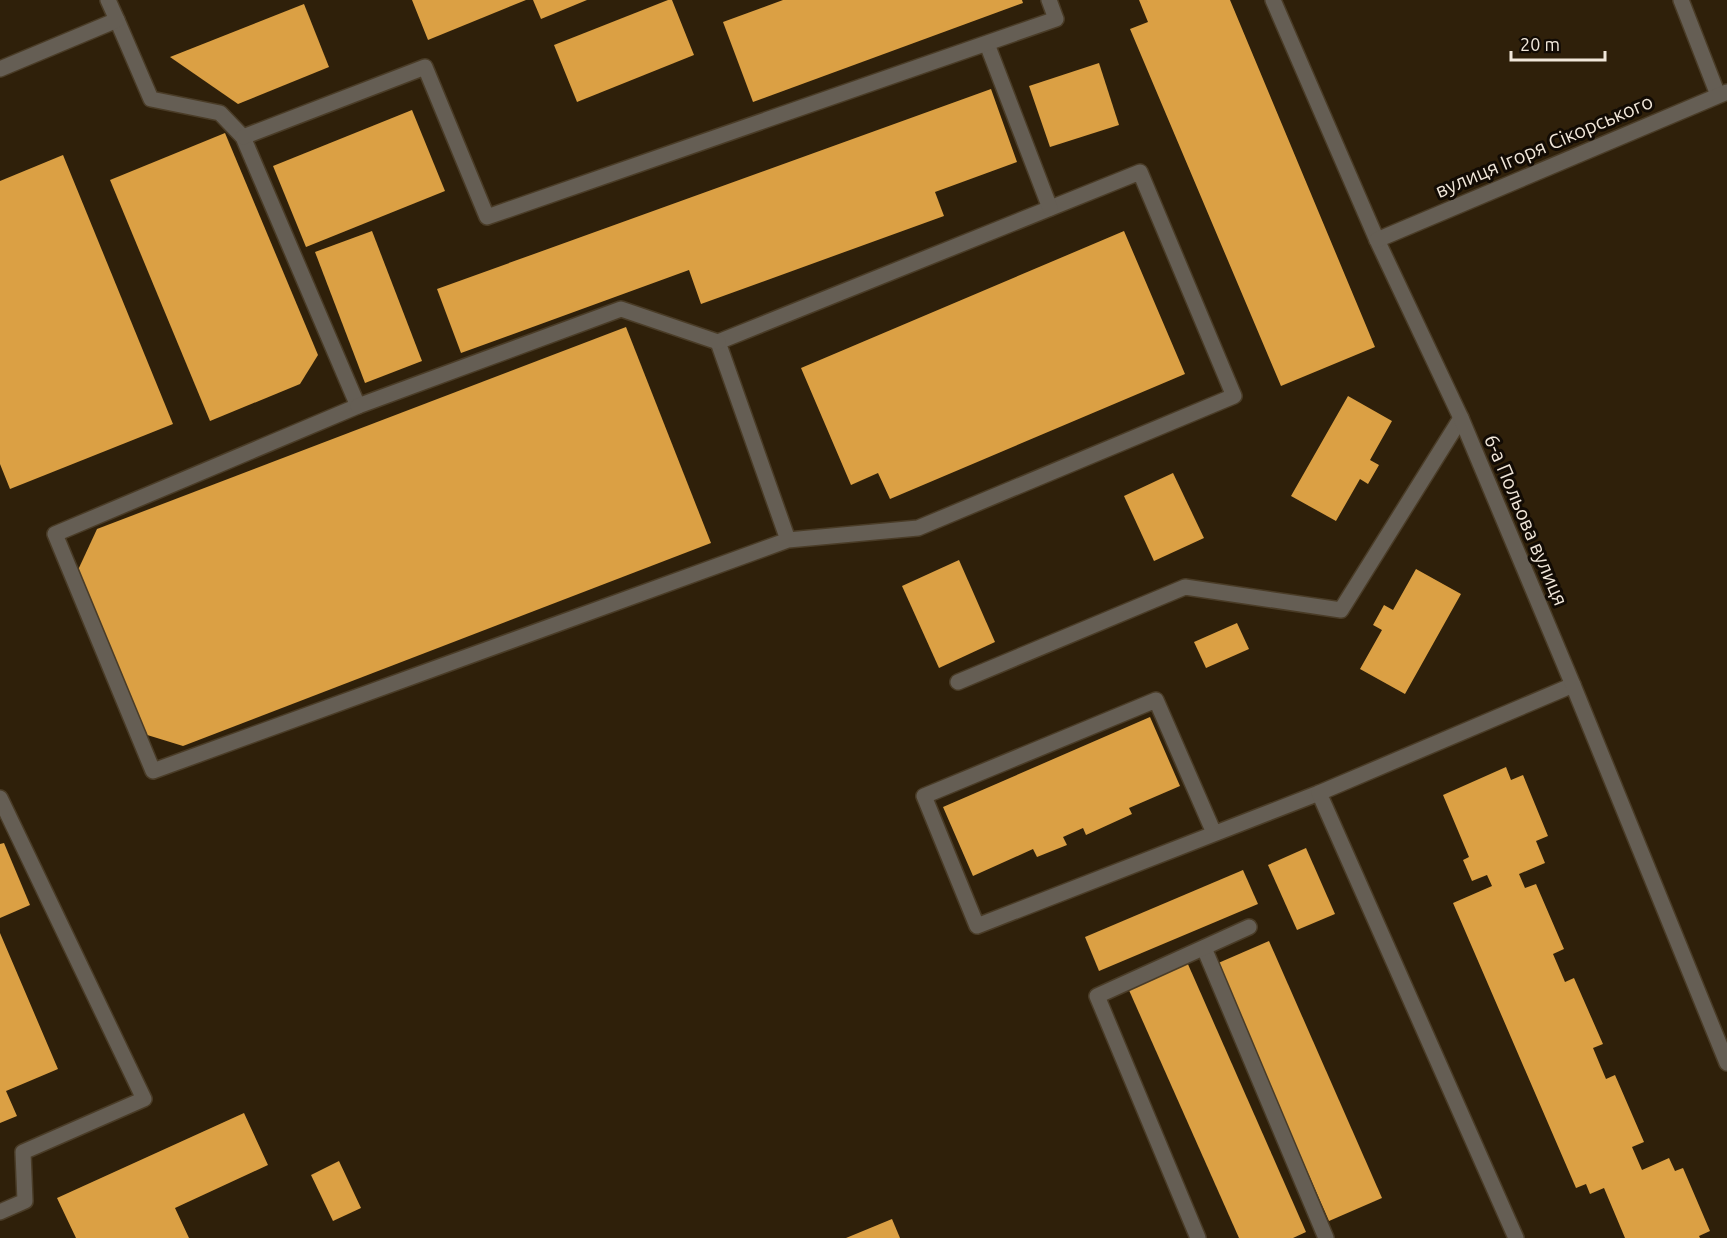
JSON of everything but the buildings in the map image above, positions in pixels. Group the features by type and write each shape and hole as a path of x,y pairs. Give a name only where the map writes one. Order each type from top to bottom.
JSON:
{"street":[{"path":"108,0 151,99 220,113 243,137 358,406"},
{"path":"243,137 425,67 487,217 1056,19 1049,0"},
{"name":"6-а Польова вулиця","path":"1273,0 1377,240 1461,418 1727,1063"},
{"path":"1681,0 1723,93"},
{"path":"0,69 117,20"},
{"path":"987,44 1050,208"},
{"name":"вулиця Ігоря Сікорського","path":"1377,240 1723,93"},
{"path":"1140,172 1234,396 918,528 788,540 153,771 55,534 358,406 621,309 718,342 1050,208 1140,172"},
{"path":"718,342 788,540"},
{"path":"958,682 1185,587 1341,610 1461,418"},
{"path":"1214,833 1156,700 924,796 977,926 1319,793 1573,685"},
{"path":"1319,793 1516,1238"},
{"path":"0,798 144,1099 23,1152 24,1202 0,1212"},
{"path":"1198,1238 1097,996 1249,927"},
{"path":"1204,948 1326,1238"}]}
